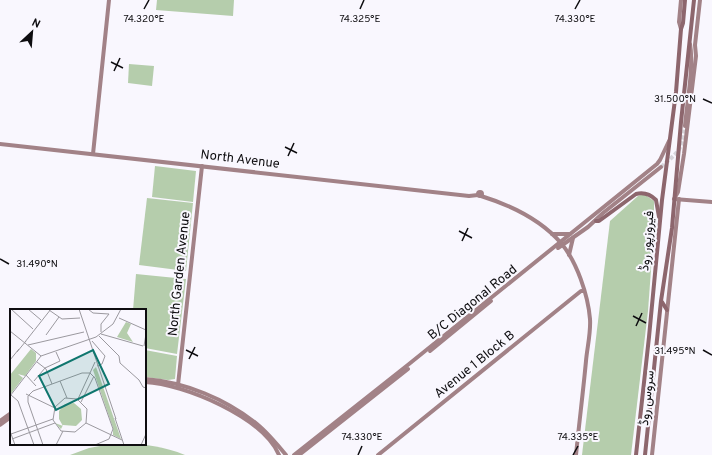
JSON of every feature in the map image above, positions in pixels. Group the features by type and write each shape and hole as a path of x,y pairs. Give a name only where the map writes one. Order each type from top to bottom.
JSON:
{"main road":[{"name":"فیروزپور روڈ","path":"636,455 685,0"},
{"name":"فیروزپور روڈ","path":"645,455 661,301 677,199 681,122 694,0"},
{"path":"596,221 599,221 641,192 650,195 656,200 660,229"},
{"path":"661,301 667,310"}],"street":[{"path":"93,154 110,0"},
{"name":"فیروزپور روڈ","path":"681,0 679,22 681,29"},
{"name":"فیروزپور روڈ","path":"677,199 696,56 695,45 700,0"},
{"path":"685,126 692,52 690,43"},
{"path":"690,79 695,45"},
{"path":"561,243 570,234 657,164 670,139"},
{"name":"North Avenue","path":"0,144 480,196 504,204 520,212 552,234 561,243 577,271 584,290 590,327 576,455"},
{"name":"North Garden Avenue","path":"178,385 202,166"},
{"name":"B/C Diagonal Road","path":"294,455 561,243 574,238 596,221 600,216 660,167"},
{"path":"677,199 712,202"},
{"name":"سروس روڈ","path":"652,455 677,199"},
{"path":"552,234 570,234"},
{"path":"569,255 574,238"},
{"name":"B/C Diagonal Road","path":"299,455 561,243"},
{"name":"Avenue 1 Block B","path":"378,455 584,290"},
{"path":"146,381 178,385 210,396 246,415 272,438 286,455"},
{"path":"146,381 179,388 202,397 245,418 272,442 278,455"},
{"path":"0,421 10,414"},
{"path":"0,425 10,418"}],"green space":[{"path":"157,0 234,0 233,16 156,10"},
{"path":"129,64 154,66 152,86 128,83"},
{"path":"155,166 196,171 193,202 152,197"},
{"path":"644,194 654,201 654,229 648,311 631,455 582,455 610,221 638,196"},
{"path":"147,198 193,203 186,271 139,265"},
{"path":"136,274 186,279 177,354 146,348 146,309 133,309"},
{"path":"146,350 177,356 175,379 168,380 146,377"},
{"path":"106,445 149,445 185,455 70,455 89,448"}],"tunnel":[{"path":"661,167 679,150 685,126"}]}
